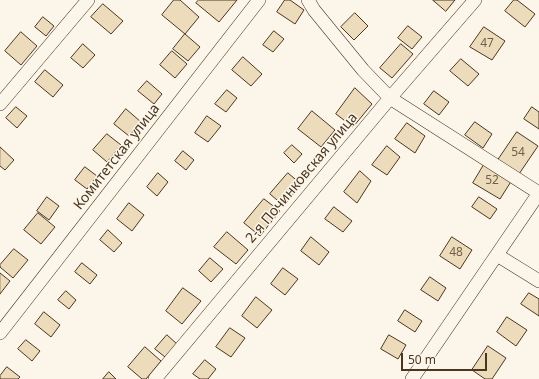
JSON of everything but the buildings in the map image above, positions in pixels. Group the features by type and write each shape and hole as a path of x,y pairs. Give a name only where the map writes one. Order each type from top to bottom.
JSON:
{"street":[{"path":"0,104 88,0"},
{"name":"Комитетская улица","path":"0,333 259,0"},
{"path":"308,0 314,10 363,70 390,98 539,193 412,379"},
{"name":"2-я Починковская улица","path":"155,379 390,98 475,0"},
{"path":"498,255 539,281"}]}
